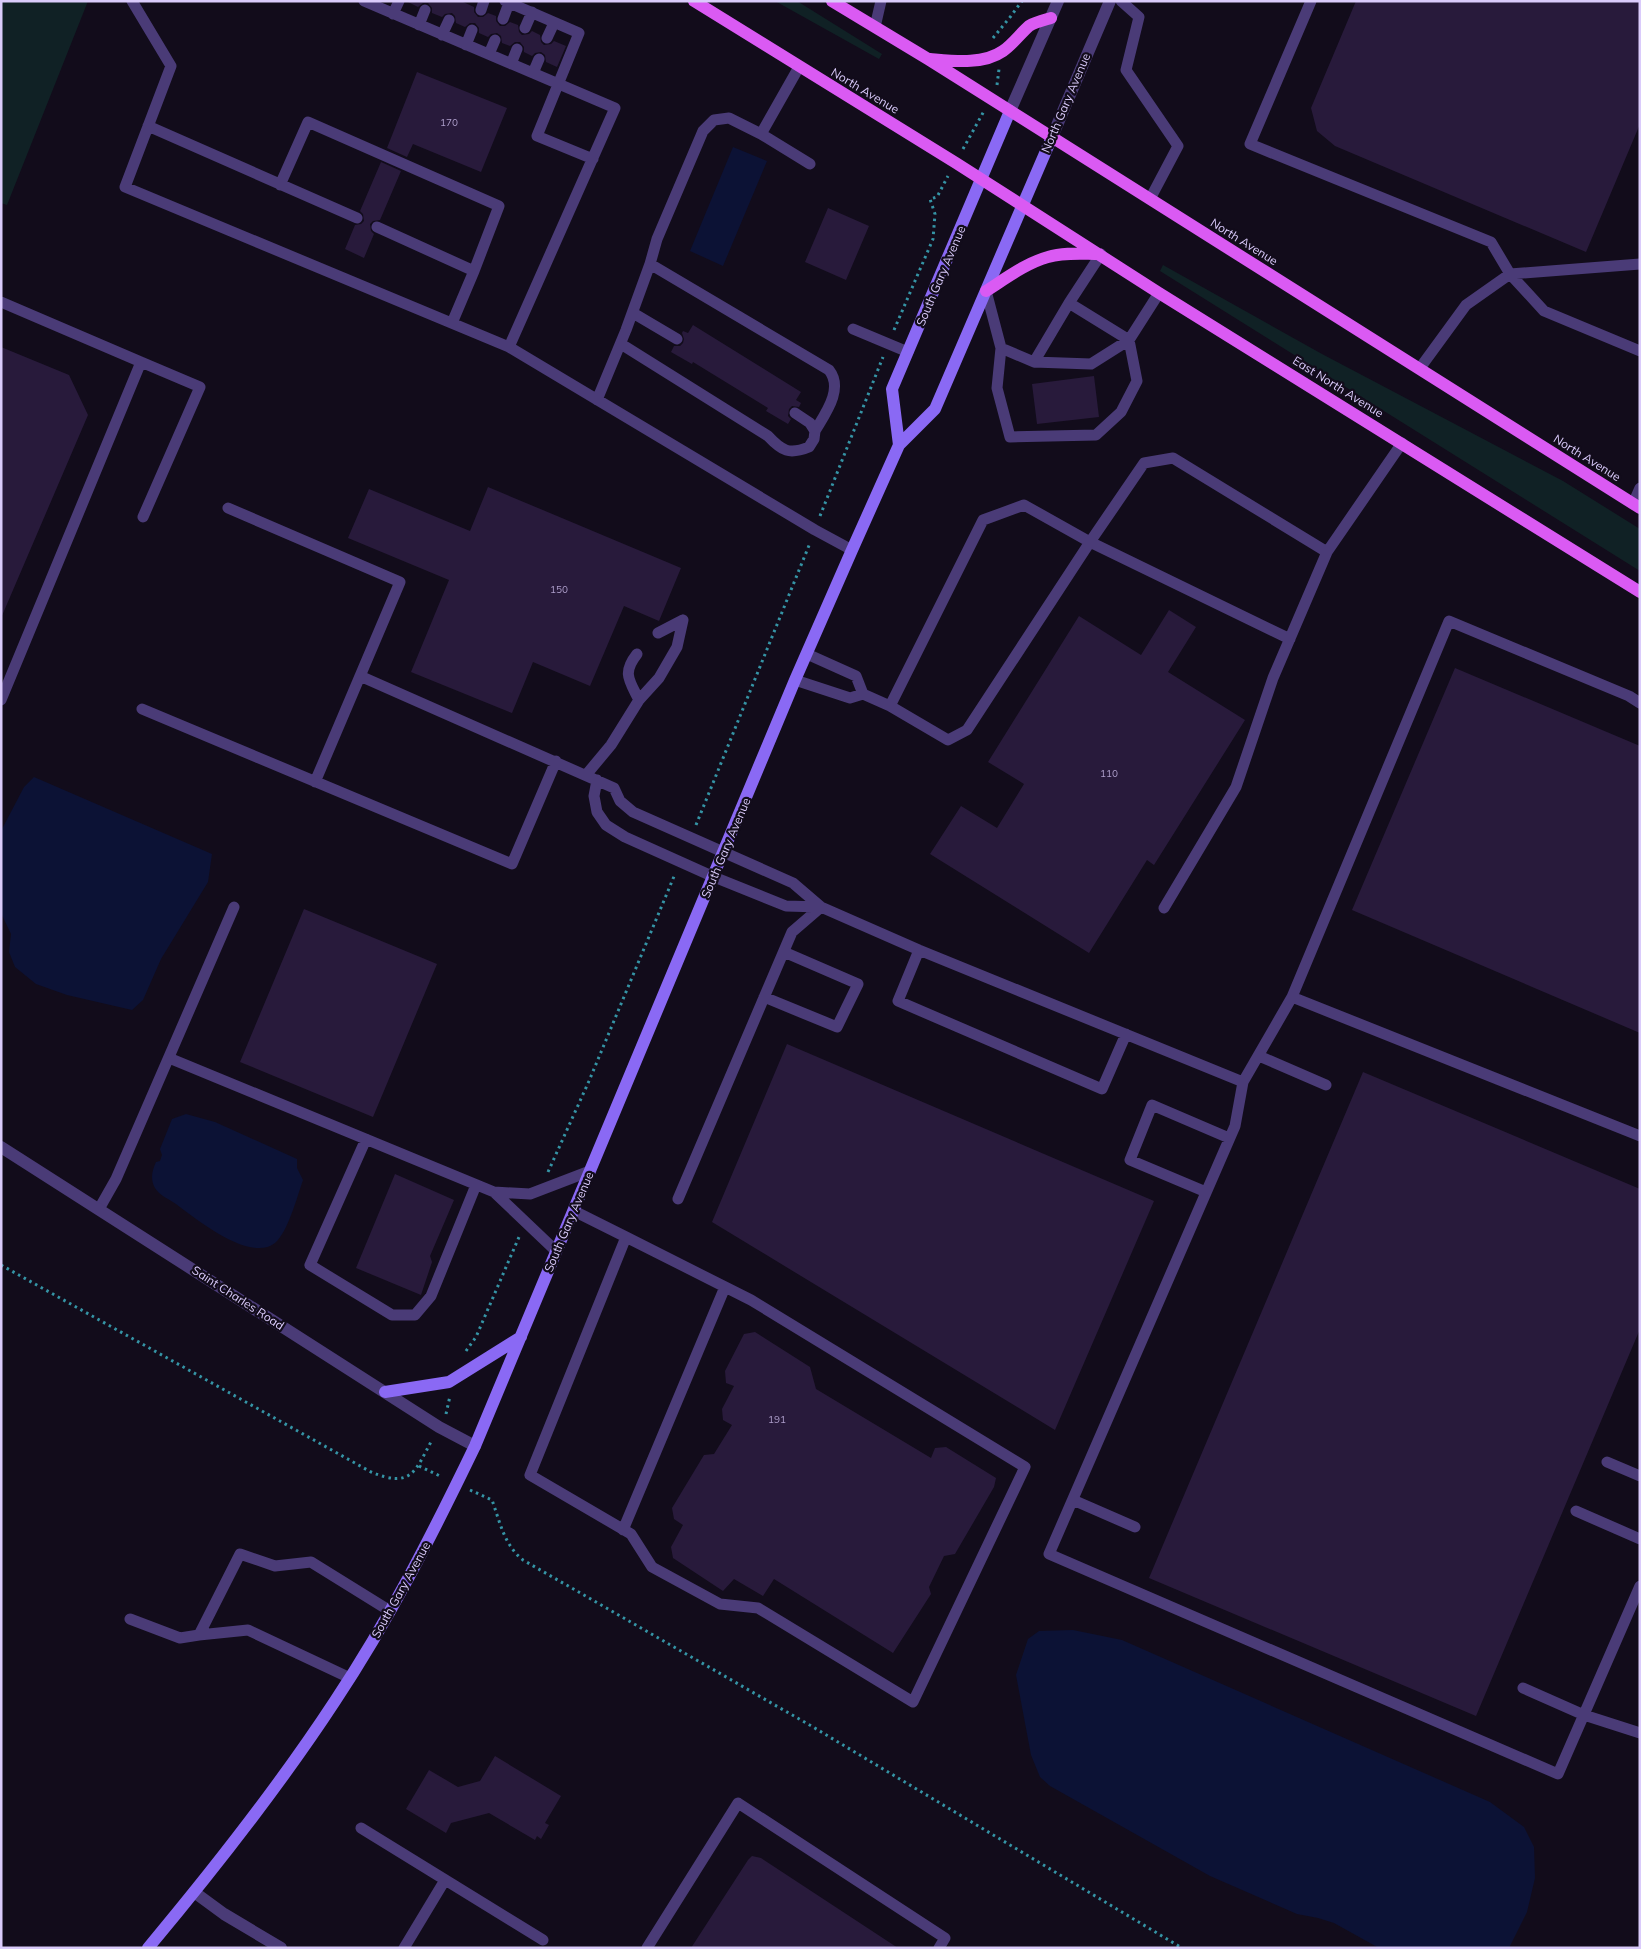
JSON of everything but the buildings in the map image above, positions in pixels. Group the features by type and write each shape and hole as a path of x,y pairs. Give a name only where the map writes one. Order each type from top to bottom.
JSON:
{"main road":[{"name":"North Avenue","path":"694,1 1022,205"},
{"name":"North Avenue","path":"832,1 928,59 1420,368 1636,506"},
{"path":"928,59 980,60 994,56 1003,51 1031,25 1051,18"},
{"name":"South Gary Avenue","path":"899,444 892,389 1010,111"},
{"name":"North Gary Avenue","path":"1022,205 1052,137"},
{"name":"South Gary Avenue","path":"148,1948 250,1822 306,1743 350,1678 424,1550 475,1446 725,852 795,680 899,444 935,409 1022,205"},
{"name":"East North Avenue","path":"1022,205 1159,293 1640,592"},
{"path":"986,291 1021,270 1048,257 1067,254 1101,254"},
{"path":"386,1392 449,1382 521,1337"}],"street":[{"path":"1010,111 1058,1"},
{"name":"North Gary Avenue","path":"1052,137 1110,1"},
{"name":"Saint Charles Road","path":"1,1147 439,1426 475,1446"},
{"path":"194,1892 224,1914 281,1948"}],"lane":[{"path":"132,1 171,66 125,187 509,347 815,530 852,550"},
{"path":"364,1 616,108 509,347"},
{"path":"393,14 399,1"},
{"path":"874,28 882,1"},
{"path":"1121,1 1139,16 1126,70 1178,146 1150,199"},
{"path":"1312,1 1250,144 1490,242 1510,274 1544,311 1640,351"},
{"path":"502,19 507,2 579,33 537,136 593,159"},
{"path":"419,25 425,10"},
{"path":"525,28 532,12"},
{"path":"442,35 449,20"},
{"path":"548,38 554,23"},
{"path":"466,45 472,30"},
{"path":"488,54 494,40"},
{"path":"511,64 517,49"},
{"path":"533,73 539,59"},
{"path":"761,134 799,67"},
{"path":"597,400 633,313 657,239 703,132 714,120 730,118 761,134 810,164"},
{"path":"280,185 308,122 499,206 452,323"},
{"path":"148,126 358,218"},
{"path":"377,227 474,271"},
{"path":"1034,362 1101,254"},
{"path":"621,344 768,436 776,446 792,452 809,447 814,439 815,431 825,414 836,384 834,376 829,370 650,264"},
{"path":"1420,368 1466,305 1510,274 1640,264"},
{"path":"986,291 1001,348 997,388 1010,437 1096,435 1121,412 1138,381 1129,340 1069,303"},
{"path":"1001,348 1034,362 1091,364 1129,340 1159,293"},
{"path":"1,302 200,387 142,517"},
{"path":"633,313 676,339"},
{"path":"854,329 908,352"},
{"path":"1,700 141,362"},
{"path":"795,414 810,423 815,431"},
{"path":"1164,908 1236,786 1273,678 1327,552 1402,443"},
{"path":"795,680 850,698 863,694 890,706 948,740 967,730 1144,463 1173,458 1327,552"},
{"path":"1636,506 1640,488"},
{"path":"890,706 983,520 1024,505 1090,542 1290,639"},
{"path":"228,508 400,582 315,782"},
{"path":"658,633 683,620 678,647 659,678 639,700 591,778 597,812 606,825 625,837 714,877 786,906 821,907"},
{"path":"1640,703 1629,696 1449,621 1292,997 1243,1082 1235,1126 1049,1554 1558,1774 1640,1586"},
{"path":"637,654 629,664 628,678 639,700"},
{"path":"807,654 856,676 863,694"},
{"path":"360,676 614,788 620,801 633,812 793,882 821,907 919,950 1243,1082"},
{"path":"142,709 512,864 556,761"},
{"path":"99,1209 116,1179 234,907"},
{"path":"678,1199 792,932 821,907"},
{"path":"919,950 898,1001 1102,1089 1126,1034"},
{"path":"764,997 837,1027 858,984 784,952"},
{"path":"1292,997 1640,1136"},
{"path":"1258,1056 1326,1085"},
{"path":"168,1058 494,1192 530,1194 590,1171"},
{"path":"1206,1192 1130,1160 1152,1105 1229,1138"},
{"path":"366,1139 310,1265 392,1315 415,1315 431,1296 476,1185"},
{"path":"494,1192 556,1251"},
{"path":"574,1210 751,1300 1025,1468 912,1702 758,1608 720,1604 652,1567 630,1534 530,1475 626,1237"},
{"path":"623,1530 725,1287"},
{"path":"1607,1462 1640,1476"},
{"path":"1073,1500 1134,1526"},
{"path":"1576,1511 1640,1539"},
{"path":"200,1634 240,1554 275,1566 311,1562 390,1611"},
{"path":"130,1619 180,1638 200,1634 248,1630 350,1678"},
{"path":"1523,1688 1584,1715 1640,1733"},
{"path":"647,1948 738,1803 945,1938 939,1948"},
{"path":"361,1828 543,1940"},
{"path":"404,1948 445,1880"}],"path":[{"path":"990,44 1022,1"},
{"path":"896,325 933,239 935,214 930,199 937,197 991,99 1000,69"},
{"path":"830,489 883,358"},
{"path":"699,819 804,560"},
{"path":"545,1178 589,1081 673,879"},
{"path":"459,1357 476,1337 520,1234"},
{"path":"1,1265 371,1472 384,1477 400,1478 413,1474 429,1446"},
{"path":"447,1411 451,1390"},
{"path":"419,1466 431,1472"},
{"path":"483,1496 492,1500 507,1542 523,1560 813,1727 1182,1948"}],"shaded area":[{"path":"1,1 88,1 7,205 1,203"},
{"path":"775,1 797,1 882,54 879,59"},
{"path":"1163,265 1322,354 1563,481 1640,529 1640,571 1160,271"}],"water":[{"path":"733,147 767,161 723,266 690,251"},
{"path":"34,777 212,854 208,882 161,959 143,1000 132,1010 67,995 36,984 15,967 9,952 11,934 1,913 1,831 24,787"},
{"path":"186,1114 215,1122 297,1159 297,1168 303,1180 288,1223 275,1243 264,1248 252,1247 224,1237 157,1191 152,1178 156,1162 160,1161 162,1155 160,1149 172,1119"},
{"path":"1073,1630 1122,1640 1490,1802 1524,1827 1534,1847 1535,1878 1527,1912 1509,1948 1379,1948 1334,1923 1297,1914 1210,1876 1050,1786 1040,1777 1031,1755 1016,1675 1028,1639 1039,1631"}]}
